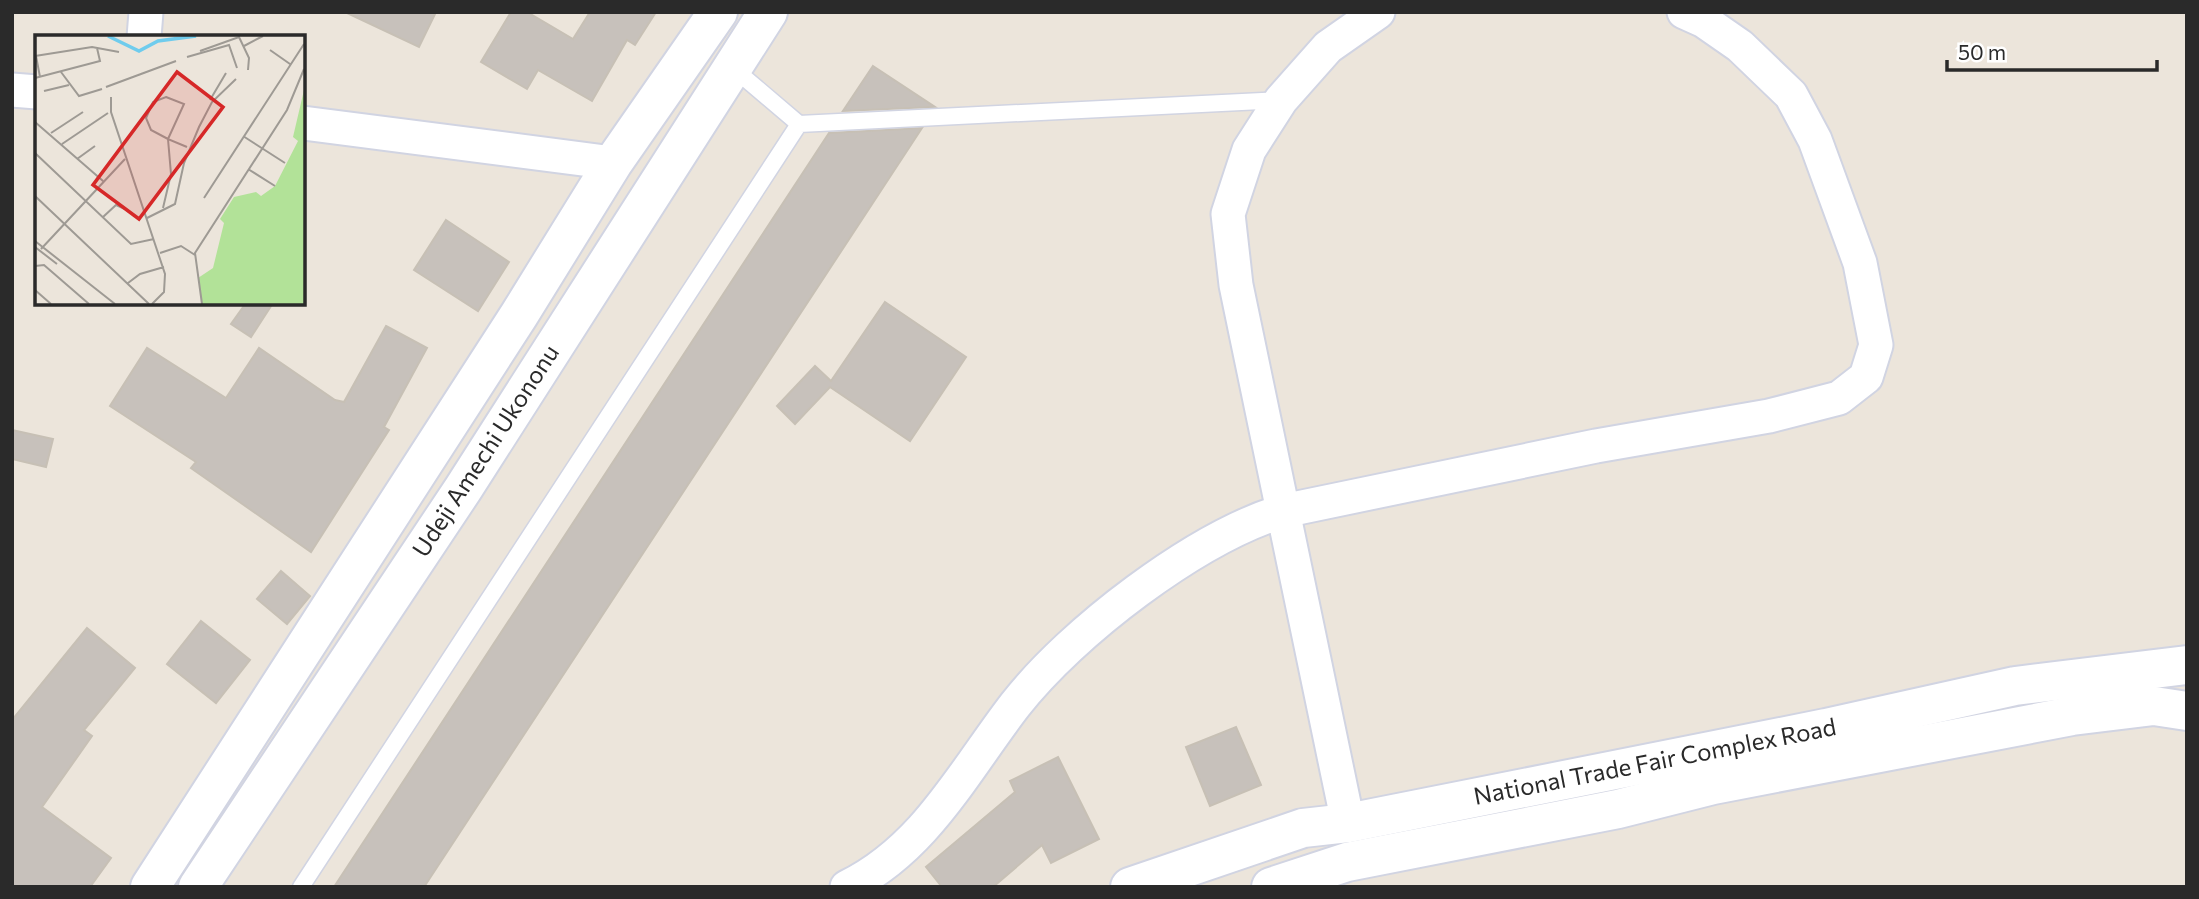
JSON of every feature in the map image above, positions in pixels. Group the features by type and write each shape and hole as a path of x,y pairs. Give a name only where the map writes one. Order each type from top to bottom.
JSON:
{"main road":[{"name":"Udeji Amechi Ukononu","path":"150,887 519,315 613,163 718,12"},
{"name":"Udeji Amechi Ukononu","path":"198,887 463,489 768,12"},
{"name":"National Trade Fair Complex Road","path":"1130,887 1303,828 1348,823 1826,728 2015,686 2187,665"},
{"name":"National Trade Fair Complex Road","path":"1271,887 1347,862 1618,809 1713,785 2019,726 2154,706 2187,711"}],"street":[{"path":"144,35 146,12"},
{"path":"1348,823 1236,285 1228,214 1249,149 1281,100 1328,47 1378,12"},
{"path":"847,887 900,852 941,810 1016,703 1086,632 1206,543 1254,520 1283,511 1596,446 1769,416 1839,398 1866,377 1876,345 1860,263 1815,140 1791,95 1740,46 1704,21 1684,12"},
{"path":"12,90 35,92"},
{"path":"304,123 613,163"}],"lane":[{"path":"733,68 799,124 1281,100"},
{"path":"301,887 799,124"}],"building":[{"path":"345,12 436,12 419,47"},
{"path":"511,12 527,12 573,39 590,12 656,12 635,45 627,40 592,101 538,70 527,89 481,62"},
{"path":"873,66 935,107 843,111"},
{"path":"922,128 424,887 334,887 829,133"},
{"path":"446,220 509,262 478,311 414,270"},
{"path":"885,302 966,357 910,441 830,387 795,424 777,406 815,366 831,381"},
{"path":"245,304 272,304 251,337 231,324"},
{"path":"386,326 427,348 384,427 389,430 311,552 191,468 196,462 110,406 147,348 226,398 259,348 335,400 344,402"},
{"path":"12,430 53,439 46,467 12,459"},
{"path":"281,571 310,596 287,624 257,599"},
{"path":"201,621 250,660 216,703 167,664"},
{"path":"87,628 135,668 84,730 92,736 42,807 111,858 90,887 12,887 12,720"},
{"path":"1236,727 1261,785 1210,806 1186,747"},
{"path":"1058,757 1099,839 1051,863 1042,845 993,887 942,887 926,867 1015,792 1010,781"}]}
